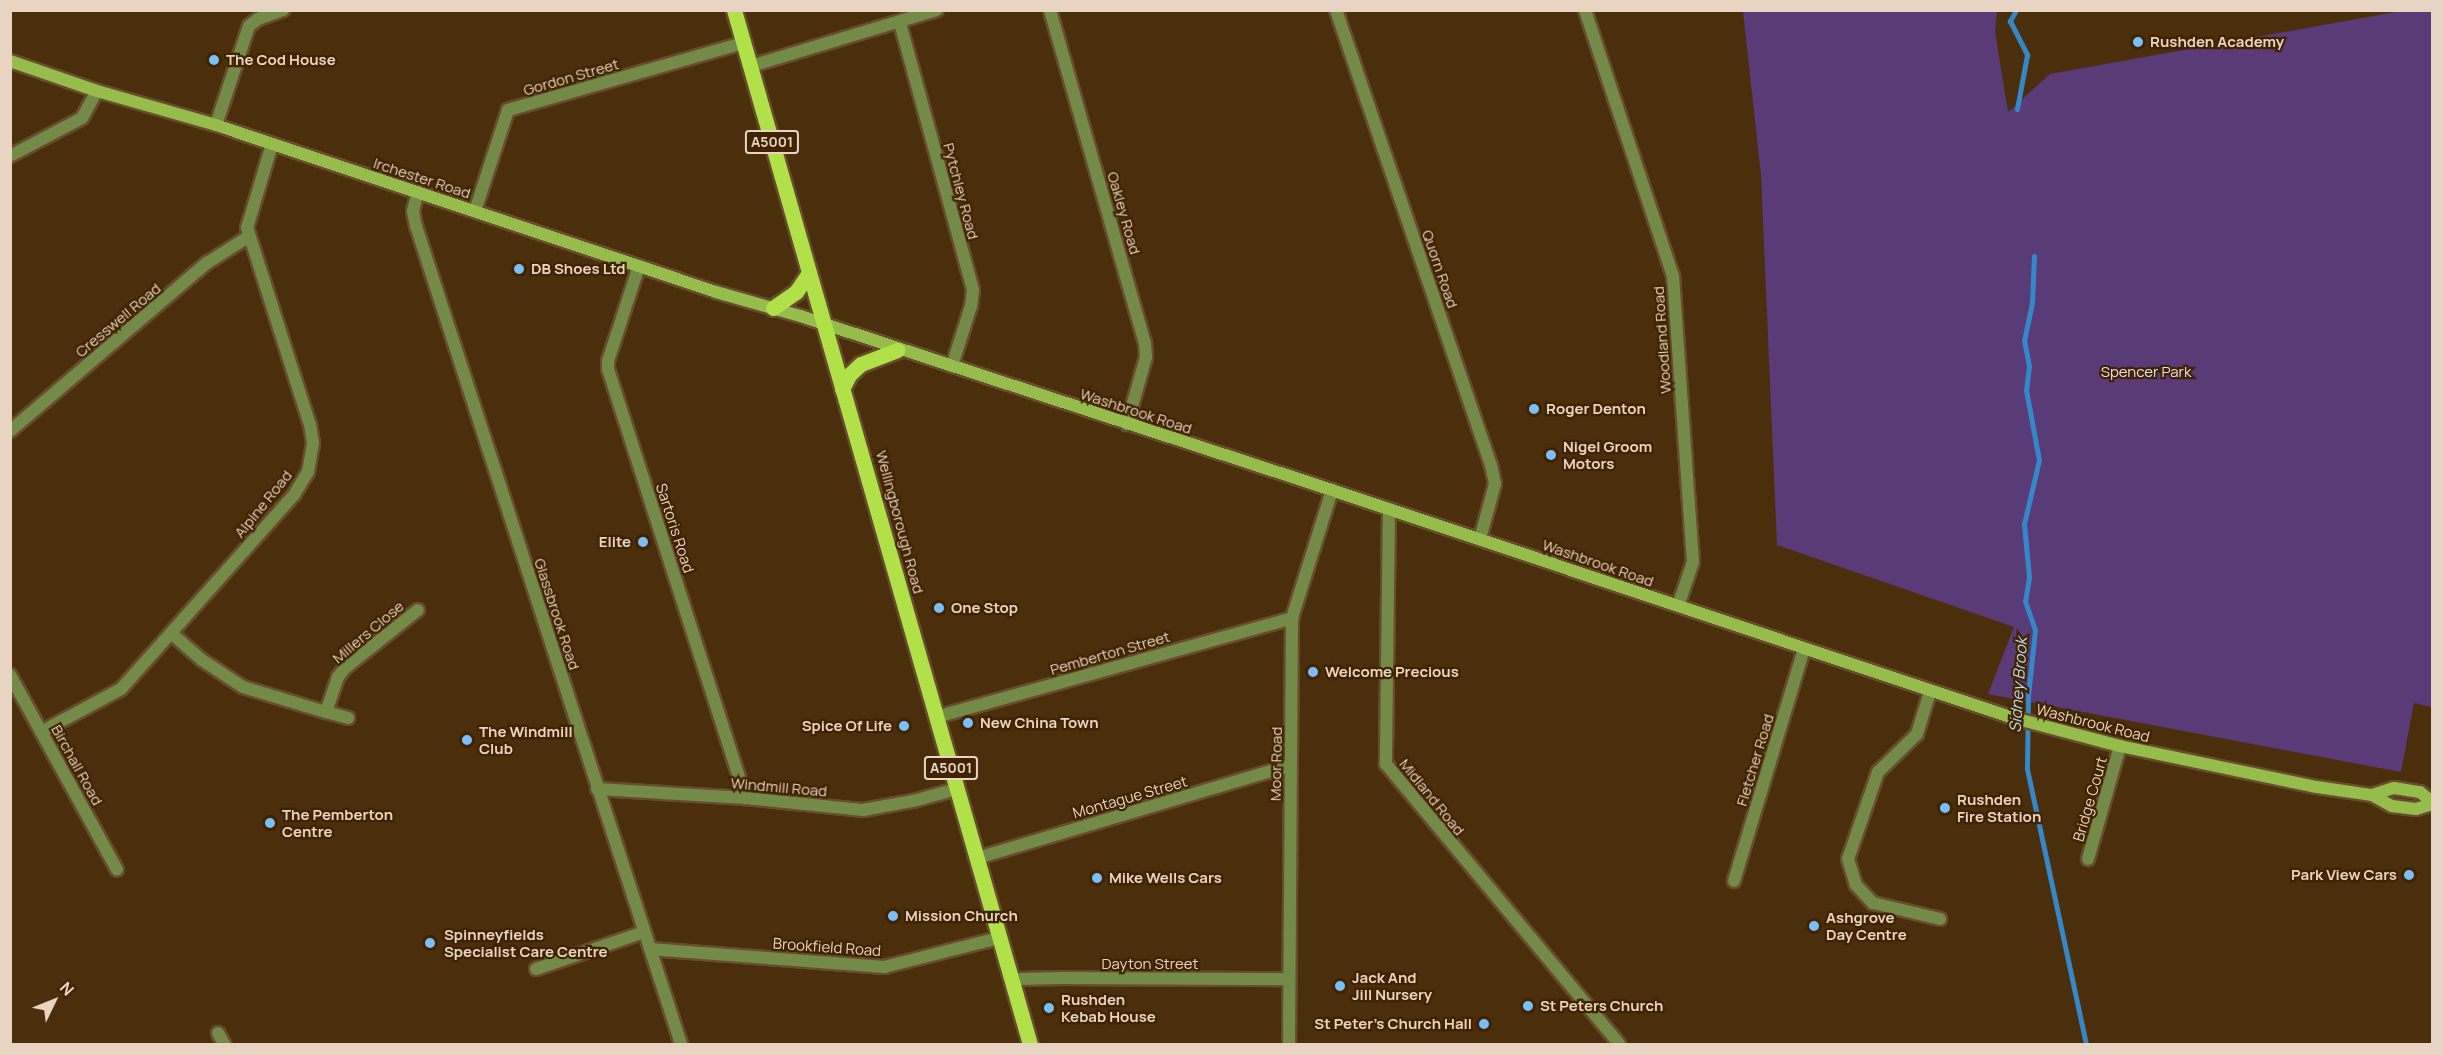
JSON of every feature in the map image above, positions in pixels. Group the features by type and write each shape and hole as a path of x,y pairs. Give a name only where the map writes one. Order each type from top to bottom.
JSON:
{"main road":[{"name":"Wellingborough Road","path":"734,10 1030,1044"},
{"name":"Irchester Road","path":"10,61 97,92 216,125 639,266 824,324"},
{"path":"773,308 796,292 809,273"},
{"name":"Washbrook Road","path":"824,324 897,350 1480,539 2015,719 2120,746 2317,787 2372,795 2397,807 2416,809 2433,803"},
{"path":"842,389 849,375 861,364 897,350"},
{"name":"Washbrook Road","path":"2372,795 2394,788 2420,792 2433,803"}],"street":[{"path":"216,125 249,26 258,18 283,10"},
{"path":"751,66 937,10"},
{"name":"Oakley Road","path":"1050,10 1145,343 1146,357 1127,424"},
{"name":"Quorn Road","path":"1336,10 1491,465 1495,484 1480,539"},
{"name":"Woodland Road","path":"1585,10 1673,276 1693,562 1678,606"},
{"name":"Pytchley Road","path":"900,23 973,290 971,306 952,366"},
{"name":"Gordon Street","path":"475,211 508,110 743,43"},
{"path":"10,156 82,118 97,92"},
{"name":"Alpine Road","path":"41,732 121,689 294,495 312,459 313,443 310,425 248,237 248,217 272,144"},
{"name":"Glassbrook Road","path":"417,192 413,211 416,226 681,1044"},
{"name":"Cresswell Road","path":"10,431 207,263 248,237"},
{"name":"Sartoris Road","path":"639,266 608,361 608,369 746,798"},
{"name":"Moor Road","path":"1289,1044 1292,618 1332,490"},
{"name":"Midland Road","path":"1389,509 1386,765 1619,1044"},
{"name":"Millers Close","path":"326,712 338,677 345,668 418,609"},
{"name":"Pemberton Street","path":"936,717 1292,618"},
{"path":"171,633 202,660 243,687 348,718"},
{"name":"Fletcher Road","path":"1734,881 1804,649"},
{"name":"Birchall Road","path":"10,675 117,870"},
{"path":"1930,692 1917,734 1878,772 1848,859 1856,885 1873,903 1940,919"},
{"name":"Bridge Court","path":"2088,859 2120,746"},
{"name":"Montague Street","path":"977,858 1291,765"},
{"name":"Windmill Road","path":"597,789 746,798 863,810 913,801 957,789"},
{"path":"536,969 644,932"},
{"name":"Brookfield Road","path":"650,950 884,967 999,938"},
{"name":"Dayton Street","path":"1012,982 1021,979 1064,978 1289,979"}],"green space":[{"name":"Spencer Park","path":"1743,11 1997,11 1995,32 2008,112 2050,74 2401,11 2432,11 2432,707 2414,703 2401,772 1988,694 2014,627 1777,545 1761,175"}],"waterway":[{"name":"Sidney Brook","path":"2016,10 2010,21 2027,55 2017,109"},
{"name":"Sidney Brook","path":"2034,256 2032,303 2024,340 2029,366 2026,390 2039,460 2024,524 2029,577 2025,601 2035,630 2028,695 2027,769 2086,1044"}],"place":[{"name":"Rushden Academy","path":"2138,42"},
{"name":"The Cod House","path":"214,60"},
{"name":"DB Shoes Ltd","path":"519,269"},
{"name":"Roger Denton","path":"1534,409"},
{"name":"Nigel Groom Motors","path":"1551,455"},
{"name":"Elite","path":"643,542"},
{"name":"One Stop","path":"939,608"},
{"name":"Welcome Precious","path":"1313,672"},
{"name":"New China Town","path":"968,723"},
{"name":"Spice Of Life","path":"904,726"},
{"name":"The Windmill Club","path":"467,740"},
{"name":"Rushden Fire Station","path":"1945,808"},
{"name":"The Pemberton Centre","path":"270,823"},
{"name":"Park View Cars","path":"2409,875"},
{"name":"Mike Wells Cars","path":"1097,878"},
{"name":"Mission Church","path":"893,916"},
{"name":"Ashgrove Day Centre","path":"1814,926"},
{"name":"Spinneyfields Specialist Care Centre","path":"430,943"},
{"name":"Jack And Jill Nursery","path":"1340,986"},
{"name":"St Peters Church","path":"1528,1006"},
{"name":"Rushden Kebab House","path":"1049,1008"},
{"name":"St Peter's Church Hall","path":"1484,1024"}]}
